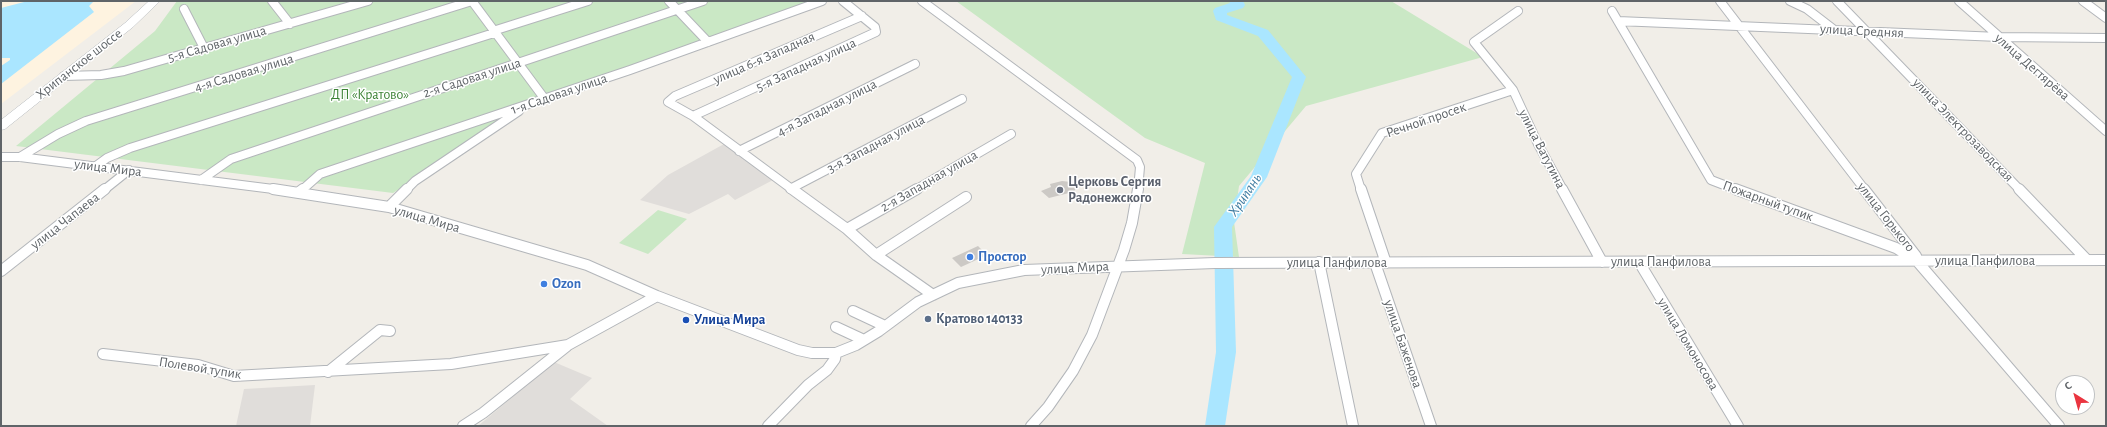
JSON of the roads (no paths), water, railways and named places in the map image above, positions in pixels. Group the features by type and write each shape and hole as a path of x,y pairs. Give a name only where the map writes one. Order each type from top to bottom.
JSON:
{"main road":[{"name":"Хрипанское шоссе","path":"1,126 129,25 156,1"}],"street":[{"path":"272,1 290,24"},
{"name":"5-я Садовая улица","path":"64,76 114,73 368,1"},
{"path":"472,1 517,64 544,98"},
{"name":"4-я Садовая улица","path":"20,157 58,134 86,122 472,1"},
{"path":"96,166 107,158 130,148 588,1"},
{"path":"669,1 708,42"},
{"name":"2-я Садовая улица","path":"201,180 220,165 231,159 703,1"},
{"name":"1-я Садовая улица","path":"299,192 320,174 534,102 822,1"},
{"name":"5-я Западная улица","path":"693,116 874,34 877,30 875,26 843,1"},
{"path":"922,1 1137,160 1140,167 1140,180 1135,209 1124,250 1092,335 1073,371 1048,407 1031,426"},
{"name":"улица Горького","path":"1720,1 1916,256 1917,261 2059,426"},
{"path":"1790,1 1807,9 1834,30"},
{"name":"улица Электрозаводская","path":"1837,1 1933,98 2087,260"},
{"name":"улица Дегтярёва","path":"1959,1 2106,131"},
{"path":"2083,1 2106,18"},
{"path":"184,9 204,48"},
{"name":"улица Ватутина","path":"1518,11 1474,42 1513,90 1538,144 1602,262"},
{"name":"Пожарный тупик","path":"1612,11 1711,180 1896,248 1917,261"},
{"name":"улица 6-я Западная","path":"693,116 668,102 679,94 862,16"},
{"name":"улица Средняя","path":"1618,21 1999,37 2106,38"},
{"name":"4-я Западная улица","path":"739,152 914,64"},
{"name":"Речной просек","path":"1386,263 1356,174 1382,133 1513,90"},
{"name":"3-я Западная улица","path":"790,188 962,99"},
{"path":"389,207 415,181 492,127 534,102"},
{"path":"693,116 739,152 847,229 876,255 933,295"},
{"name":"2-я Западная улица","path":"847,229 1010,134"},
{"name":"улица Мира","path":"1,157 20,157 129,170 299,192 389,207 586,265 657,296 798,350 812,353 836,353 864,340 918,302 972,279 1017,271 1215,263"},
{"name":"улица Чапаева","path":"1,271 129,170"},
{"path":"876,255 966,197"},
{"name":"улица Панфилова","path":"1215,263 2106,260"},
{"path":"1319,262 1353,426"},
{"name":"улица Ломоносова","path":"1639,262 1738,426"},
{"name":"улица Баженова","path":"1375,263 1431,426"},
{"path":"464,426 483,413 568,345 657,296"},
{"path":"853,311 885,326"},
{"path":"836,327 864,340"},
{"path":"324,372 380,330 390,331"},
{"name":"Полевой тупик","path":"103,354 198,365 234,376 451,364 568,345"},
{"path":"768,426 808,385 827,370 835,359 836,353"}],"water":[{"path":"28,1 94,1 89,6 94,12 1,84 1,66 10,60 10,58 1,58 1,8"}],"waterway":[{"name":"Хрипань","path":"1215,426 1226,352 1223,227 1259,177 1299,77 1263,33 1221,17 1220,11 1238,5 1236,1"}],"place":[{"name":"Церковь Сергия Радонежского","path":"1060,190"},
{"name":"Простор","path":"970,257"},
{"name":"Ozon","path":"544,284"},
{"name":"Кратово 140133","path":"928,319"},
{"name":"Улица Мира","path":"686,320"}],"park label":[{"name":"ДП «Кратово»","path":"370,95"}]}
